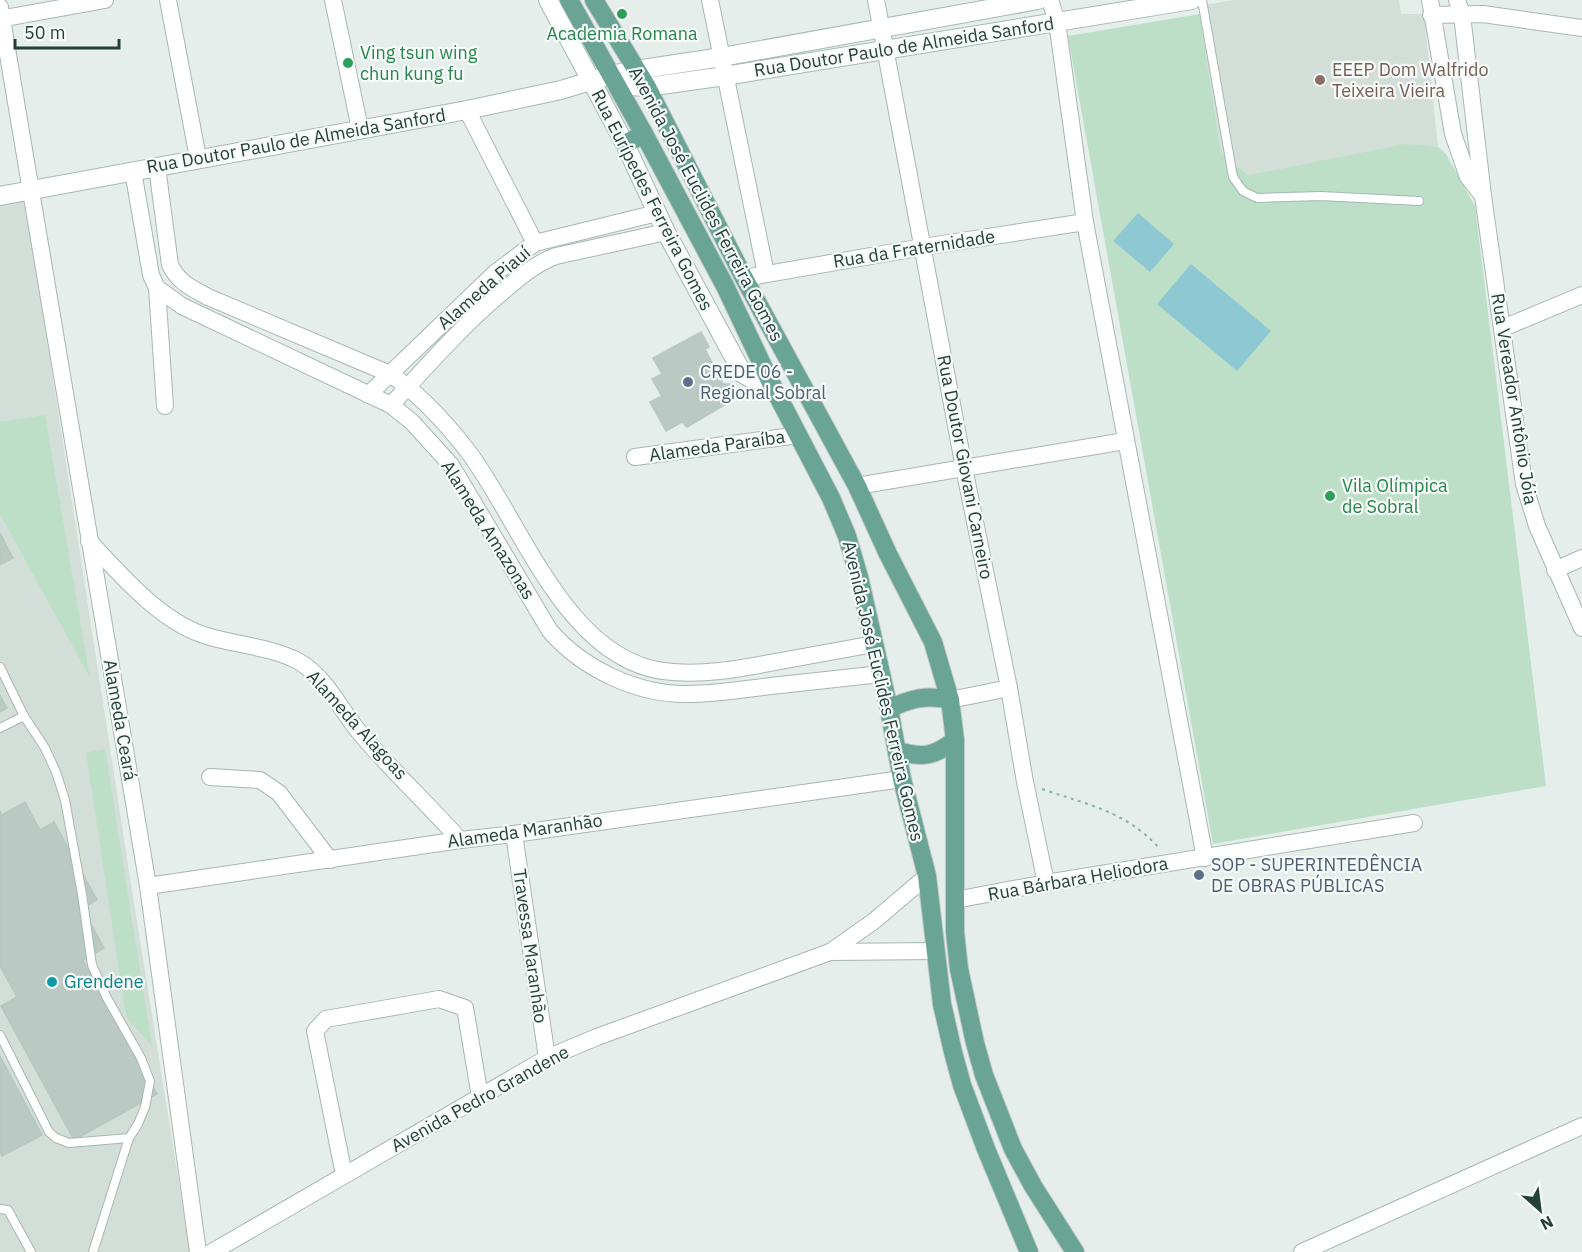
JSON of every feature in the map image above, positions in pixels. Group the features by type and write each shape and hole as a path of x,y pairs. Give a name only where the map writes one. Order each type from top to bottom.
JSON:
{"main road":[{"name":"Avenida José Euclides Ferreira Gomes","path":"569,0 725,286 770,381 831,498 847,536 859,577 902,778 927,876 942,1004 962,1085 1029,1252"},
{"name":"Avenida José Euclides Ferreira Gomes","path":"594,0 646,87 744,278 857,486 888,554 933,642 950,700 955,740 955,932 959,969 984,1075 1014,1149 1033,1186 1075,1252"},
{"path":"625,144 644,134"},
{"path":"889,709 917,698 937,697 950,700"},
{"path":"897,751 930,755 942,750 955,740"}],"street":[{"path":"1,15 105,0"},
{"path":"168,0 198,158"},
{"path":"333,0 360,129"},
{"name":"Rua Eurípedes Ferreira Gomes","path":"548,0 625,144 666,232 743,374 752,379 770,381"},
{"path":"710,0 765,274"},
{"name":"Rua Doutor Giovani Carneiro","path":"876,0 964,468 1046,883"},
{"name":"Rua Doutor Paulo de Almeida Sanford","path":"613,80 636,70 722,57 1038,0"},
{"path":"1050,0 1057,22 1085,222 1205,858"},
{"name":"Rua Doutor Paulo de Almeida Sanford","path":"0,196 467,110 561,90 590,81 613,80 646,87 886,51 1192,0"},
{"path":"1430,7 1459,7 1483,14 1582,28"},
{"name":"Rua Vereador Antônio Jóia","path":"1430,7 1453,134 1468,177 1483,196"},
{"name":"Rua Vereador Antônio Jóia","path":"1459,7 1524,484 1555,570 1582,628"},
{"name":"Alameda Ceará","path":"1,15 148,886 198,1252"},
{"path":"467,110 535,243"},
{"name":"Alameda Amazonas","path":"157,167 170,265 175,276 183,283 225,305 390,374 408,387 468,451 578,623 622,657 663,671 715,673 874,644"},
{"path":"133,171 146,252 151,275 157,288 165,406"},
{"name":"Alameda Piauí","path":"368,394 495,273 535,243 657,213"},
{"name":"Rua da Fraternidade","path":"744,278 1085,222"},
{"name":"Alameda Piauí","path":"391,405 471,318 514,282 544,261 666,232"},
{"path":"146,252 168,248"},
{"name":"Alameda Amazonas","path":"157,288 182,306 391,405 412,422 451,465 543,619 561,643 604,673 654,690 687,694 881,674"},
{"path":"1503,328 1582,295"},
{"name":"Alameda Paraíba","path":"635,457 799,435"},
{"path":"857,486 1125,441"},
{"name":"Alameda Alagoas","path":"89,541 140,594 161,611 191,629 209,636 276,652 298,662 316,675 330,690 360,733 460,840"},
{"path":"514,570 535,558"},
{"path":"1555,570 1582,558"},
{"path":"624,681 634,662"},
{"path":"687,694 695,673"},
{"path":"950,700 1009,688"},
{"path":"210,777 260,780 279,794 330,860"},
{"name":"Alameda Maranhão","path":"148,886 902,778"},
{"name":"Rua Bárbara Heliodora","path":"955,900 1414,823"},
{"name":"Travessa Maranhão","path":"514,834 547,1058"},
{"name":"Avenida Pedro Grandene","path":"212,1252 547,1058 597,1037 830,952 874,921 927,876"},
{"name":"Avenida Pedro Grandene","path":"830,952 936,951"},
{"path":"344,1175 315,1031 326,1019 439,999 465,1008 480,1097"},
{"path":"1302,1252 1582,1126"}],"lane":[{"path":"1202,0 1233,177 1243,191 1257,198 1321,196 1419,201"},
{"path":"0,667 24,716 45,748 56,772 66,800 92,965 107,998 141,1058 150,1081 145,1107 129,1138 93,1252"},
{"path":"0,728 24,716"},
{"path":"0,1035 49,1132 56,1138 69,1143 129,1138"},
{"path":"0,1209 8,1210 31,1252"}],"path":[{"path":"1025,783 1111,811 1146,835 1162,851 1170,864"}],"shaded area":[{"name":"EEEP Dom Walfrido Teixeira Vieira","path":"1234,0 1399,0 1401,14 1424,14 1438,147 1405,145 1248,175 1221,153 1199,6"},
{"path":"25,197 190,1252 0,1252 0,202"}],"green space":[{"name":"Vila Olímpica de Sobral","path":"1200,14 1221,153 1248,175 1405,144 1438,147 1446,154 1475,206 1546,786 1213,844 1068,36"},
{"path":"45,415 90,678 0,514 0,422"},
{"path":"105,749 152,1046 126,1017 86,753"}],"water":[{"path":"1138,213 1174,244 1150,272 1113,241"},
{"path":"1191,264 1271,331 1237,371 1157,304"}],"building":[{"name":"CREDE 06 - Regional Sobral","path":"701,332 709,347 705,349 723,384 730,384 738,397 687,427 682,422 666,431 650,402 662,396 652,379 662,374 653,358"},
{"path":"0,533 13,558 0,565"},
{"path":"0,695 7,708 0,712"},
{"name":"Grendene","path":"25,802 40,830 54,822 97,900 82,908 104,948 83,960 157,1094 74,1140 1,1006 17,997 0,966 0,811 2,815"},
{"path":"0,1056 42,1135 2,1156 0,1151"}],"place":[{"name":"Academia Romana","path":"622,14"},
{"name":"Ving tsun wing chun kung fu","path":"348,63"},
{"name":"EEEP Dom Walfrido Teixeira Vieira","path":"1320,80"},
{"name":"CREDE 06 - Regional Sobral","path":"688,382"},
{"name":"Vila Olímpica de Sobral","path":"1330,496"},
{"name":"SOP - SUPERINTEDÊNCIA DE OBRAS PÚBLICAS","path":"1199,875"},
{"name":"Grendene","path":"52,982"}]}
